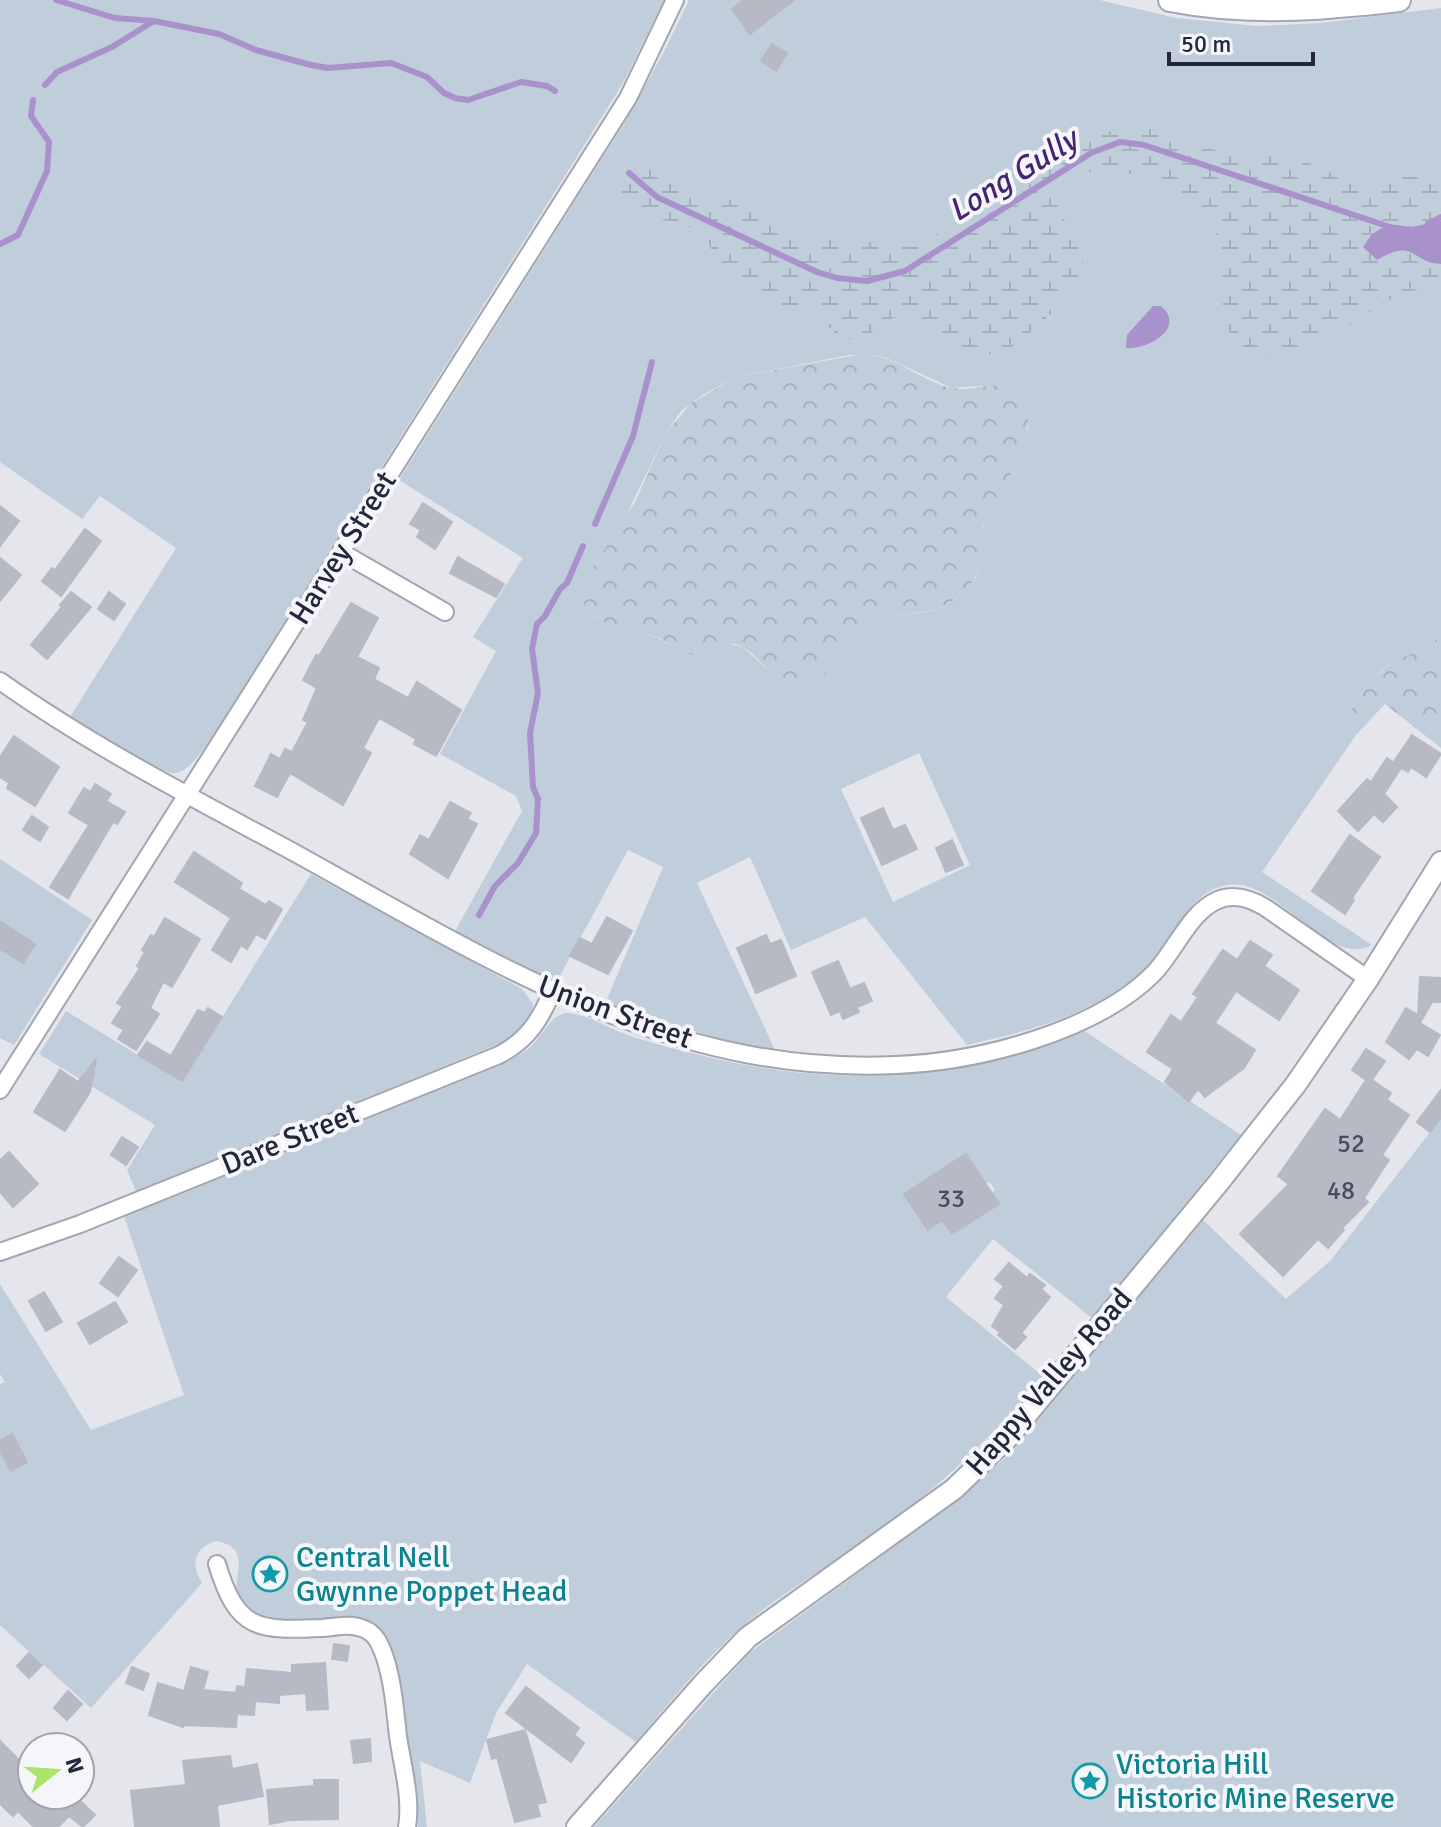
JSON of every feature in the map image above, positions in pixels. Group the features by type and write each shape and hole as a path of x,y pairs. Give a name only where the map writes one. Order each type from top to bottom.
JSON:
{"main road":[{"path":"1170,0 1216,8 1281,11 1399,0"}],"street":[{"name":"Harvey Street","path":"0,1090 628,98 675,0"},
{"path":"341,552 445,612"},
{"name":"Union Street","path":"0,681 76,732 552,992 654,1031 771,1060 850,1066 928,1062 999,1048 1054,1031 1126,997 1172,953 1195,919 1210,905 1233,897 1252,900 1368,979"},
{"name":"Happy Valley Road","path":"577,1827 748,1637 954,1489 1002,1444 1296,1084 1368,979 1441,862"},
{"name":"Dare Street","path":"0,1252 80,1224 499,1055 528,1035 542,1016 552,992"},
{"path":"217,1564 231,1600 250,1622 279,1628 349,1626 370,1632 380,1644 390,1676 407,1801 407,1827"}],"green space":[{"path":"0,0 664,0 605,112 212,737 192,763 176,773 155,767 70,717 176,548 100,496 82,519 0,462"},
{"path":"689,0 1100,0 1176,18 1257,26 1321,23 1441,8 1441,636 1425,648 1391,662 1355,702 1349,717 1356,735 1262,872 1372,945 1355,949 1338,945 1266,895 1247,887 1228,885 1215,888 1186,913 1150,964 1108,997 1050,1023 967,1045 865,917 791,950 750,857 697,883 776,1052 731,1042 605,1004 663,867 628,850 556,983 455,931 522,811 516,796 440,754 496,651 473,637 523,558 399,480 625,122","holes":["849,355 886,358 952,388 998,385 1014,389 1029,427 978,537 977,573 967,589 937,609 884,616 859,625 841,644 817,684 786,687 743,647 725,643 700,653 684,652 658,638 593,617 625,518 666,433 681,411 736,377","919,753 970,865 893,902 841,789"]},
{"path":"1135,127 1164,131 1230,156 1254,158 1284,154 1347,178 1380,180 1441,173 1441,285 1400,295 1310,347 1276,353 1251,349 1236,340 1227,327 1217,237 1201,212 1178,193 1153,181 1118,172 1091,172 1070,179 1060,188 1057,200 1081,255 1083,270 1078,284 1052,313 1007,350 970,355 952,347 917,318 895,317 856,339 835,333 810,308 770,305 755,298 743,283 716,263 705,233 646,214 622,199 621,187 629,173 649,168 695,200 734,199 784,234 918,247 1049,157 1099,133"},
{"path":"862,354 887,359 941,385 966,389 1000,385 1022,395 1028,410 1021,450 984,523 978,544 978,570 968,588 957,598 933,610 882,617 859,626 843,642 820,681 800,692 784,685 750,652 736,644 690,654 657,637 615,626 592,615 585,606 583,593 587,577 635,502 666,433 690,404 736,377"},
{"path":"1441,636 1441,748 1385,704 1356,735 1349,723 1349,716 1355,702 1374,679 1391,662 1425,648"},
{"path":"0,859 92,920 14,1045 0,1038"},
{"path":"311,874 522,989 533,1004 527,1022 503,1042 136,1191 127,1170 155,1125 39,1054 66,1011 182,1082"},
{"path":"565,1013 580,1015 638,1038 739,1064 839,1075 887,1075 935,1070 1032,1048 1083,1030 1241,1135 1092,1318 993,1239 946,1297 1044,1377 986,1439 924,1496 879,1531 776,1600 729,1638 636,1742 527,1664 496,1713 470,1783 420,1761 427,1827 418,1827 409,1756 383,1638 275,1622 251,1615 236,1593 237,1554 227,1544 216,1541 203,1548 196,1558 196,1570 202,1583 91,1708 0,1625 0,1384 5,1382 0,1374 0,1284 91,1430 184,1395 124,1216 506,1063 531,1047 554,1018","holes":["938,1172 986,1184 990,1182 995,1190 991,1193 998,1204 983,1214 978,1208 975,1219 952,1234 942,1220 927,1230 905,1194"]},
{"path":"1441,1118 1441,1827 594,1827 749,1653 959,1499 1004,1459 1203,1220 1286,1299 1331,1260"}],"shaded area":[{"path":"1441,221 1441,264 1431,263 1406,251 1377,260 1363,247 1371,235 1388,224 1411,227"},
{"path":"1153,306 1161,306 1168,314 1167,330 1144,346 1126,348 1127,335"}],"building":[{"path":"743,0 794,0 750,34 732,9"},
{"path":"772,44 787,53 776,71 761,61"},
{"path":"423,503 452,522 435,549 417,537 421,530 410,524"},
{"path":"0,506 19,521 0,546"},
{"path":"85,529 101,541 61,596 42,581 52,568 55,570"},
{"path":"458,557 504,584 496,597 450,573"},
{"path":"0,558 21,575 0,601"},
{"path":"71,592 91,607 47,659 31,645"},
{"path":"109,592 125,604 114,620 98,609"},
{"path":"351,603 378,618 357,657 379,668 374,679 408,698 417,682 461,710 436,756 414,744 416,739 379,718 363,748 371,753 343,805 290,773 277,797 255,786 271,754 280,759 285,749 292,752 308,722 303,720 317,688 303,680"},
{"path":"1412,735 1441,754 1426,777 1411,767 1408,772 1393,763"},
{"path":"14,736 59,767 35,806 7,788 9,783 0,777 0,757"},
{"path":"1387,758 1401,768 1384,794 1397,807 1383,822 1374,814 1358,831 1338,811 1367,779 1371,782"},
{"path":"95,784 111,794 106,801 125,812 117,824 113,822 68,898 50,887 89,825 69,813 84,788 91,792"},
{"path":"450,802 471,813 467,819 477,824 448,878 410,854 420,835 429,840"},
{"path":"883,808 893,830 905,825 917,849 882,865 861,818"},
{"path":"32,816 48,827 40,841 23,830"},
{"path":"1350,835 1380,857 1352,898 1354,900 1345,914 1312,891"},
{"path":"952,840 963,865 946,872 936,848"},
{"path":"194,852 242,883 239,889 266,905 269,901 282,909 265,939 256,934 247,949 241,945 231,962 212,950 231,918 175,882"},
{"path":"607,917 632,931 608,974 570,956 580,938 592,944"},
{"path":"165,918 200,939 172,987 163,982 150,1008 159,1014 136,1050 118,1039 124,1030 112,1023 123,1006 117,1003 140,968 137,966 145,952 142,950"},
{"path":"0,921 35,944 23,963 0,949"},
{"path":"766,935 770,944 781,940 796,976 756,993 737,948"},
{"path":"1250,941 1272,955 1264,966 1299,990 1279,1020 1236,991 1215,1023 1255,1050 1244,1068 1205,1097 1198,1089 1189,1101 1165,1082 1173,1069 1147,1052 1171,1015 1181,1022 1198,997 1193,994 1223,950 1237,960"},
{"path":"838,961 850,989 864,983 872,1001 857,1007 859,1012 843,1019 840,1011 831,1015 812,972"},
{"path":"1420,977 1441,978 1441,1002 1432,1002 1420,1023 1440,1035 1428,1056 1417,1049 1409,1059 1386,1042 1406,1008 1418,1015"},
{"path":"208,1008 222,1017 182,1081 138,1055 147,1042 171,1056 198,1010 205,1013"},
{"path":"1366,1049 1385,1061 1372,1080 1391,1093 1387,1100 1409,1115 1382,1155 1389,1160 1364,1198 1368,1202 1342,1228 1344,1230 1328,1248 1318,1239 1283,1276 1240,1234 1289,1184 1278,1176 1325,1109 1340,1120 1366,1080 1352,1070"},
{"path":"96,1059 90,1092 65,1131 34,1112 60,1070 78,1082"},
{"path":"1441,1090 1441,1118 1430,1132 1417,1122"},
{"path":"122,1137 138,1147 126,1165 111,1155"},
{"path":"9,1152 38,1184 13,1207 0,1192 0,1160"},
{"path":"966,1154 999,1204 952,1234 942,1220 928,1230 904,1194"},
{"path":"119,1257 137,1270 118,1296 100,1283"},
{"path":"1009,1263 1027,1278 1030,1274 1045,1285 1041,1289 1050,1297 1021,1333 1026,1337 1015,1349 992,1326 1004,1305 995,1298 1004,1286 995,1279"},
{"path":"44,1292 62,1322 46,1331 29,1301"},
{"path":"115,1302 127,1322 90,1344 78,1323"},
{"path":"12,1434 27,1462 11,1471 0,1451 0,1441"},
{"path":"334,1644 349,1646 347,1661 332,1659"},
{"path":"29,1653 42,1665 29,1678 17,1666"},
{"path":"325,1663 328,1709 307,1710 306,1693 279,1695 279,1703 255,1701 254,1715 237,1714 236,1727 183,1727 149,1715 158,1683 184,1691 191,1667 208,1672 203,1690 236,1693 237,1686 245,1687 247,1669 292,1673 292,1665"},
{"path":"132,1667 149,1674 143,1690 126,1683"},
{"path":"526,1687 579,1728 574,1735 584,1743 571,1762 506,1713"},
{"path":"68,1691 82,1704 67,1720 54,1708"},
{"path":"525,1730 546,1802 537,1804 540,1816 515,1822 497,1757 492,1759 487,1740"},
{"path":"370,1739 371,1761 354,1763 351,1741"},
{"path":"0,1741 16,1757 18,1811 13,1816 0,1804"},
{"path":"230,1756 232,1769 257,1764 263,1796 217,1805 219,1827 135,1827 131,1791 186,1785 183,1761"},
{"path":"314,1780 338,1780 338,1819 290,1820 270,1824 267,1790 314,1786"},
{"path":"18,1811 91,1811 95,1815 83,1827 69,1816 58,1827 34,1827"}],"waterway":[{"name":"Long Gully","path":"56,0 115,18 154,21 219,34 256,50 311,65 328,68 391,63 427,77 444,93 455,98 468,100 521,82 547,86 555,91"},
{"path":"45,85 57,72 112,47 154,21"},
{"path":"0,244 18,235 47,171 49,142 31,116 33,100"},
{"name":"Long Gully","path":"629,173 657,197 817,272 867,281 905,271 1091,153 1120,142 1144,145 1390,227"},
{"name":"Long Gully","path":"1428,224 1441,217"},
{"path":"595,524 633,436 652,362"},
{"path":"479,915 495,886 518,863 536,833 538,799 533,787 530,733 538,693 532,649 537,624 567,583 583,546"}],"place":[{"name":"Central Nell Gwynne Poppet Head","path":"270,1574"},
{"name":"Victoria Hill Historic Mine Reserve","path":"1090,1781"}]}
